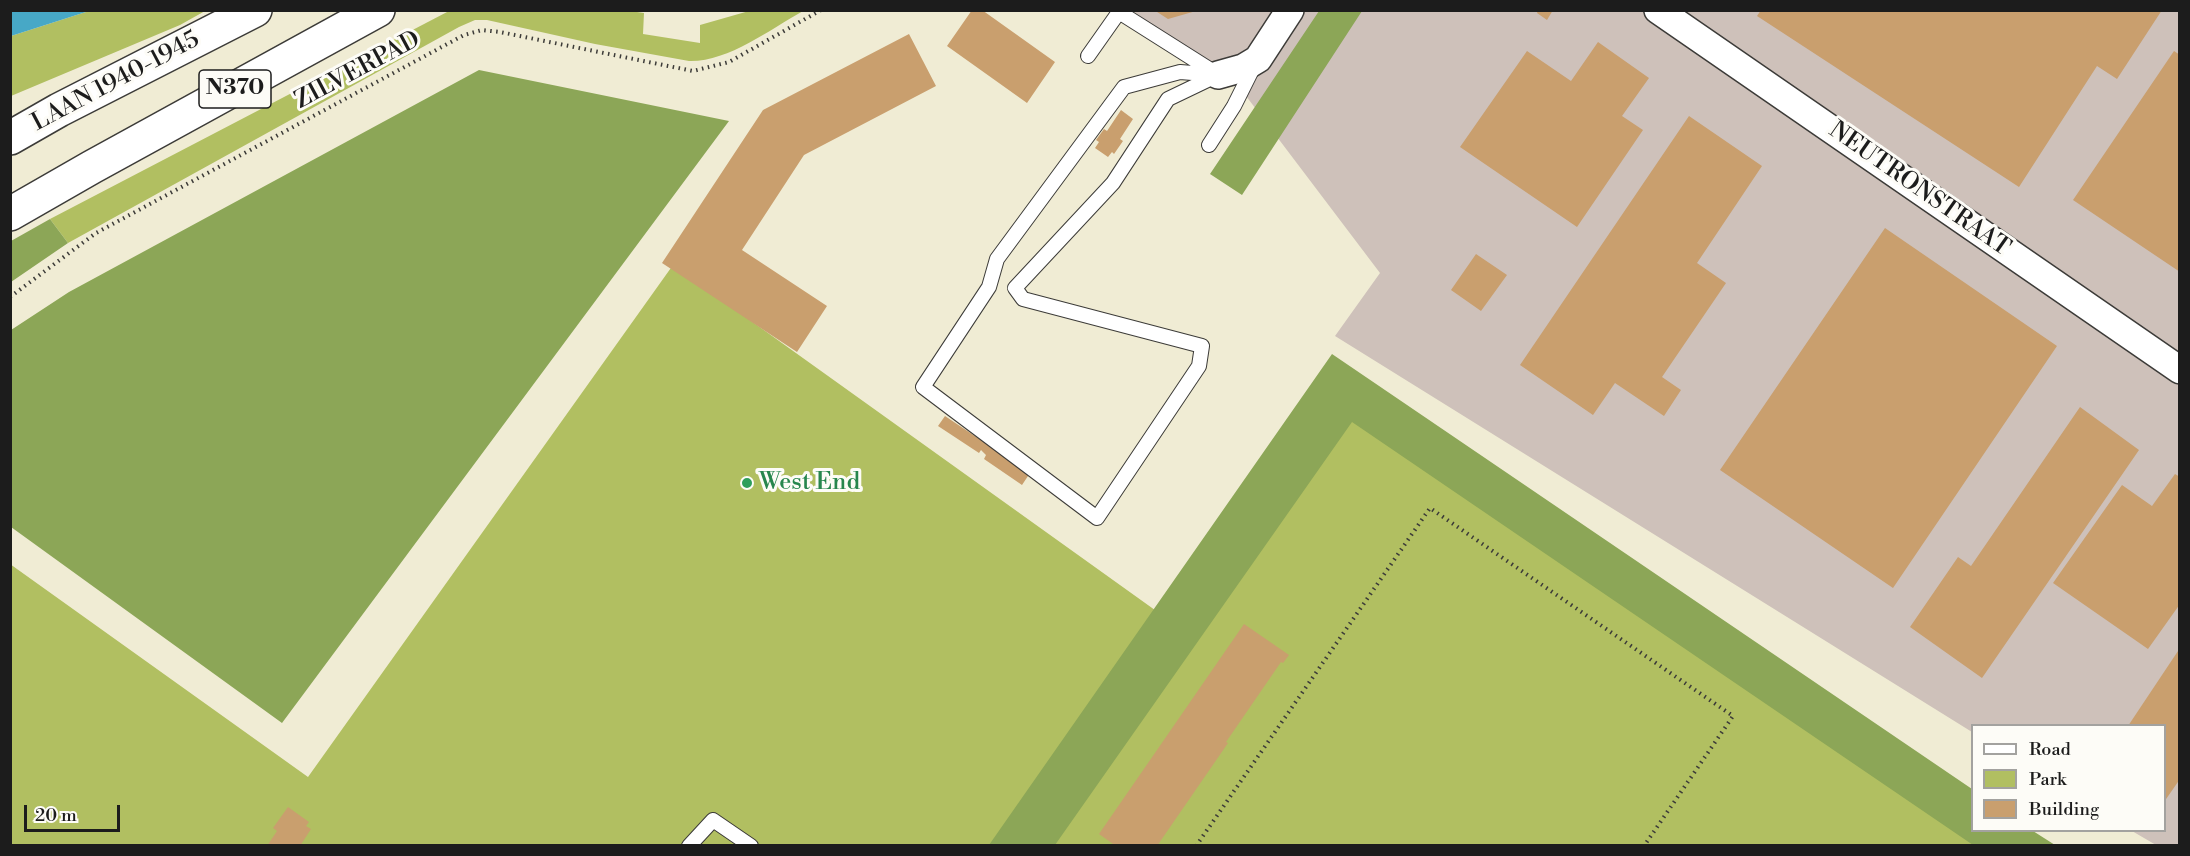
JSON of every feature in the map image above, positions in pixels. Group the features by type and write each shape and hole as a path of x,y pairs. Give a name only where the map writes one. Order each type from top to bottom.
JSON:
{"highway":[{"name":"LAAN 1940-1945","path":"10,138 59,110 255,10"},
{"name":"N370","path":"10,214 378,10"}],"street":[{"path":"1218,75 1243,68 1258,59 1290,10"},
{"name":"NEUTRONSTRAAT","path":"1658,10 2180,370"}],"lane":[{"path":"1088,56 1119,12 1218,75"},
{"path":"1209,145 1234,106 1258,59"},
{"path":"1180,72 1218,75 1168,99 1113,183 1015,288 1023,299 1202,346 1199,366 1097,518 923,387 989,287 997,259 1124,87 1180,72"},
{"path":"689,846 713,820 751,846"}],"path":[{"name":"ZILVERPAD","path":"10,297 96,233 464,35 482,30 500,32 693,71 729,62 821,10"},
{"path":"1196,846 1430,508 1733,716 1644,846"}],"shaded area":[{"path":"1133,11 2179,11 2179,845 2156,845 2134,832 2166,832 2166,724 1971,724 1971,731 1335,336 1380,273 1243,92"}],"green space":[{"path":"623,10 644,13 643,34 700,43 700,25 749,11 803,11 733,51 704,60 689,61 595,44 487,20 475,20 68,243 50,219 449,11"},
{"path":"89,11 205,11 180,25 11,96 11,36"},
{"path":"1319,11 1362,11 1242,195 1210,174"},
{"path":"479,70 729,121 282,723 11,527 11,330 69,292"},
{"path":"50,219 68,243 11,282 11,241"},
{"name":"West End","path":"673,265 1194,638 1363,402 1971,829 1971,832 1975,832 1994,845 11,845 10,564 308,777"},
{"path":"1332,354 1971,788 1971,832 2035,832 2055,845 1973,845 1352,422 1055,845 989,845"}],"water":[{"path":"11,10 89,10 89,11 11,36"}],"building":[{"path":"972,10 982,10 1055,62 1027,103 947,46"},
{"path":"1154,10 1195,10 1196,11 1168,19"},
{"path":"1538,10 1553,10 1547,20 1537,13"},
{"path":"1761,10 2162,10 2117,79 2097,66 2019,187 1757,16"},
{"path":"909,34 936,86 804,155 742,250 827,306 797,352 662,263 763,110"},
{"path":"1598,42 1649,78 1622,116 1643,130 1577,227 1460,147 1527,51 1571,81"},
{"path":"2174,51 2180,55 2180,272 2073,200"},
{"path":"1121,110 1133,119 1120,139 1123,141 1114,154 1112,152 1108,157 1095,148 1099,142 1096,140 1104,129 1107,131"},
{"path":"1689,116 1762,166 1697,263 1726,283 1662,377 1681,390 1664,416 1615,383 1593,415 1520,365"},
{"path":"1885,228 2057,346 1893,588 1720,470"},
{"path":"1476,254 1507,275 1481,311 1451,290"},
{"path":"2080,407 2139,450 1982,678 1910,627 1958,557 1971,566"},
{"path":"945,416 1030,473 1022,485 984,459 986,455 981,450 979,453 938,426"},
{"path":"2175,474 2180,477 2180,604 2148,649 2053,583 2122,485 2152,506"},
{"path":"1244,624 1289,655 1283,663 1281,662 1157,846 1116,846 1099,834"},
{"path":"2180,648 2180,779 2166,799 2166,724 2129,724"},
{"path":"288,807 309,822 306,826 311,829 300,846 267,846 277,831 273,828"}],"place":[{"name":"West End","path":"747,483"}]}
